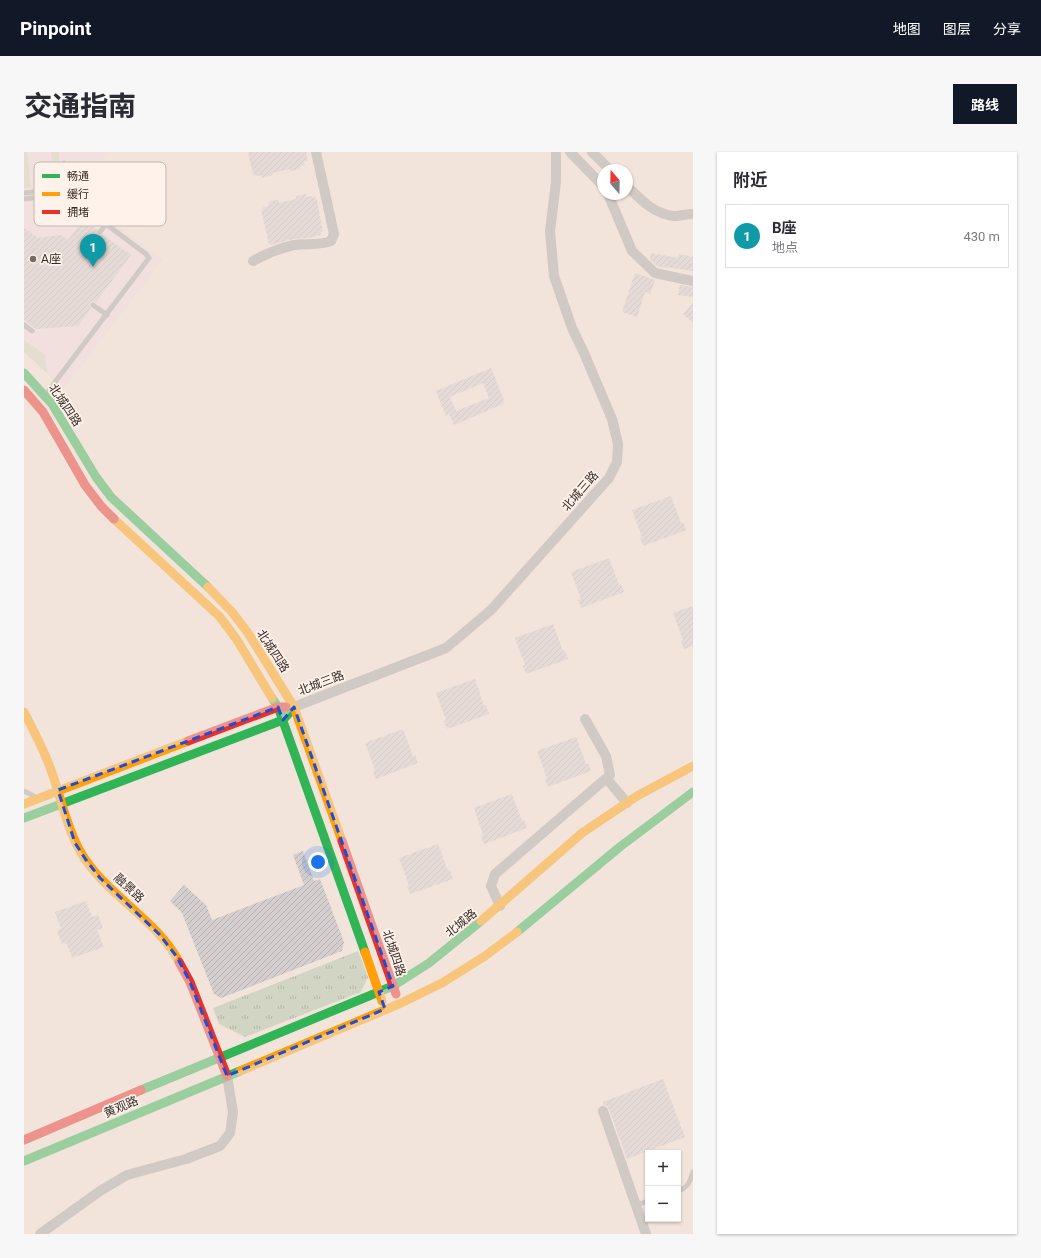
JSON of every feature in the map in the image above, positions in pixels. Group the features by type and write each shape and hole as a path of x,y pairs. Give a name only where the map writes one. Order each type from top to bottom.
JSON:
{"main road":[{"name":"北城四路","path":"24,373 52,404 96,477 111,497 214,593 232,612 248,633 294,707 399,1004"},
{"name":"北城四路","path":"24,390 37,405 86,485 102,506 120,525 220,617 238,640 278,707 385,1009"},
{"name":"北城三路","path":"24,804 278,707 294,707"},
{"name":"北城三路","path":"24,818 282,720 294,707"},
{"name":"融景路","path":"24,712 38,738 51,770 75,843 100,878 160,934 177,957 190,982 227,1076"},
{"name":"北城路","path":"220,1057 393,986 429,963 467,934 582,833 627,802 693,766"},
{"path":"227,1076 399,1004 442,983 485,956 621,846 693,792"},
{"name":"黄观路","path":"24,1140 220,1057"},
{"name":"黄观路","path":"24,1161 227,1076"}],"street":[{"path":"253,260 274,250 286,247 304,244 323,244 331,241 334,234 316,152"},
{"name":"北城三路","path":"294,707 446,648 491,610 609,478 617,462 618,444 612,419 572,328 554,276 550,230 556,182 556,152"},
{"path":"570,152 597,180"},
{"path":"592,152 604,164"},
{"path":"633,192 645,203 660,212 674,216 693,214"},
{"path":"610,200 632,252 655,273 693,281"},
{"path":"500,906 491,886 495,874 610,775 606,756 585,719"},
{"path":"607,779 627,802"},
{"path":"40,1234 100,1191 127,1175 186,1159 220,1146 230,1133 233,1112 227,1076"},
{"path":"603,1111 646,1234"}],"lane":[{"path":"24,193 34,192"},
{"path":"24,199 34,198"},
{"path":"100,232 104,226"},
{"path":"37,405 149,258 146,254 109,226"},
{"path":"93,305 107,315"},
{"path":"24,325 32,331"},
{"path":"24,791 37,798"},
{"path":"681,1190 684,1190 690,1183 693,1172"},
{"path":"636,1205 645,1202"}],"highlighted area":[{"path":"278,707 283,720 294,707 393,986 379,992 385,1009 227,1076 190,982 177,957 159,934 100,878 86,860 75,843 58,790"}],"shaded area":[{"path":"24,152 109,152 104,160 80,162 34,162 34,226 117,226 163,259 64,389 24,352"}],"green space":[{"path":"24,152 27,152 31,187 24,188"},
{"path":"51,152 59,152 59,162 52,162"},
{"path":"24,340 45,355 47,373 24,352"},
{"path":"358,951 368,977 361,992 245,1037 219,1024 213,1008"}],"building":[{"path":"248,152 306,152 308,161 304,162 305,165 300,166 301,169 290,171 290,169 272,173 273,175 262,178 261,175 253,175"},
{"path":"306,194 307,197 316,197 323,231 320,232 321,235 316,237 293,239 271,245 271,243 269,244 261,210 263,210 263,207 269,206 268,202 278,200 279,203 296,199 296,196"},
{"path":"78,226 91,226 97,230 97,235 103,235 131,255 96,302 90,302 89,305 91,308 78,326 36,329 24,320 24,228 38,238 61,235 68,240"},
{"path":"651,253 678,258 679,254 693,257 693,271 657,266 650,259"},
{"path":"635,273 655,280 650,294 645,292 637,317 622,312"},
{"path":"680,285 693,287 693,297 678,295"},
{"path":"693,303 693,323 683,314"},
{"path":"491,368 504,400 503,404 454,425 449,414 446,416 436,391","holes":["483,383 489,398 456,411 450,397"]},
{"path":"671,496 681,523 683,522 686,530 643,546 640,538 642,537 632,510"},
{"path":"609,558 619,585 621,584 624,592 581,608 578,600 581,599 571,572"},
{"path":"693,606 693,646 684,649 681,641 683,640 673,613"},
{"path":"553,624 563,651 565,650 568,659 526,674 523,666 525,665 515,638"},
{"path":"475,679 484,706 486,705 489,714 447,729 444,721 446,720 436,693"},
{"path":"403,729 413,756 415,755 418,763 376,779 373,771 375,770 365,743"},
{"path":"576,737 586,764 588,763 591,771 548,787 545,779 547,778 537,751"},
{"path":"512,794 522,821 524,820 527,828 484,844 481,836 483,835 474,808"},
{"path":"438,844 448,871 450,870 453,879 410,894 407,886 409,885 399,858"},
{"path":"303,851 314,881 320,879 344,942 342,951 221,998 214,994 182,913 170,901 184,885 206,905 212,920 304,885 293,855"},
{"path":"86,901 92,917 98,915 103,928 97,930 104,947 72,958 66,942 62,944 57,931 61,929 55,912"},
{"path":"663,1079 685,1137 651,1150 645,1150 645,1152 627,1159 609,1109 607,1106 603,1105 603,1102"}],"traffic: fast":[{"path":"24,373 52,404 96,477 111,497 208,587"},
{"path":"272,698 278,707 365,952"},
{"path":"24,818 283,720 289,713"},
{"path":"517,932 621,846 693,792"},
{"path":"141,1090 393,986 429,963 481,921"},
{"path":"24,1161 240,1071"}],"traffic: slow":[{"path":"114,519 220,617 237,640 272,698"},
{"path":"208,587 232,612 248,633 294,707 342,841"},
{"path":"24,712 39,741 55,780 67,822 80,851 102,880 158,933 179,962"},
{"path":"24,804 188,741"},
{"path":"481,921 582,833 637,796 693,766"},
{"path":"240,1071 399,1004 442,983 485,956 517,932"},
{"path":"365,952 382,1001"}],"traffic: jam":[{"path":"24,390 43,412 85,485 101,506 114,519"},
{"path":"188,741 278,707 286,707"},
{"path":"342,841 396,994"},
{"path":"179,962 190,982 227,1076"},
{"path":"24,1140 141,1090"}],"place":[{"name":"A座","path":"33,259"},
{"name":"B座","path":"93,267"}]}
